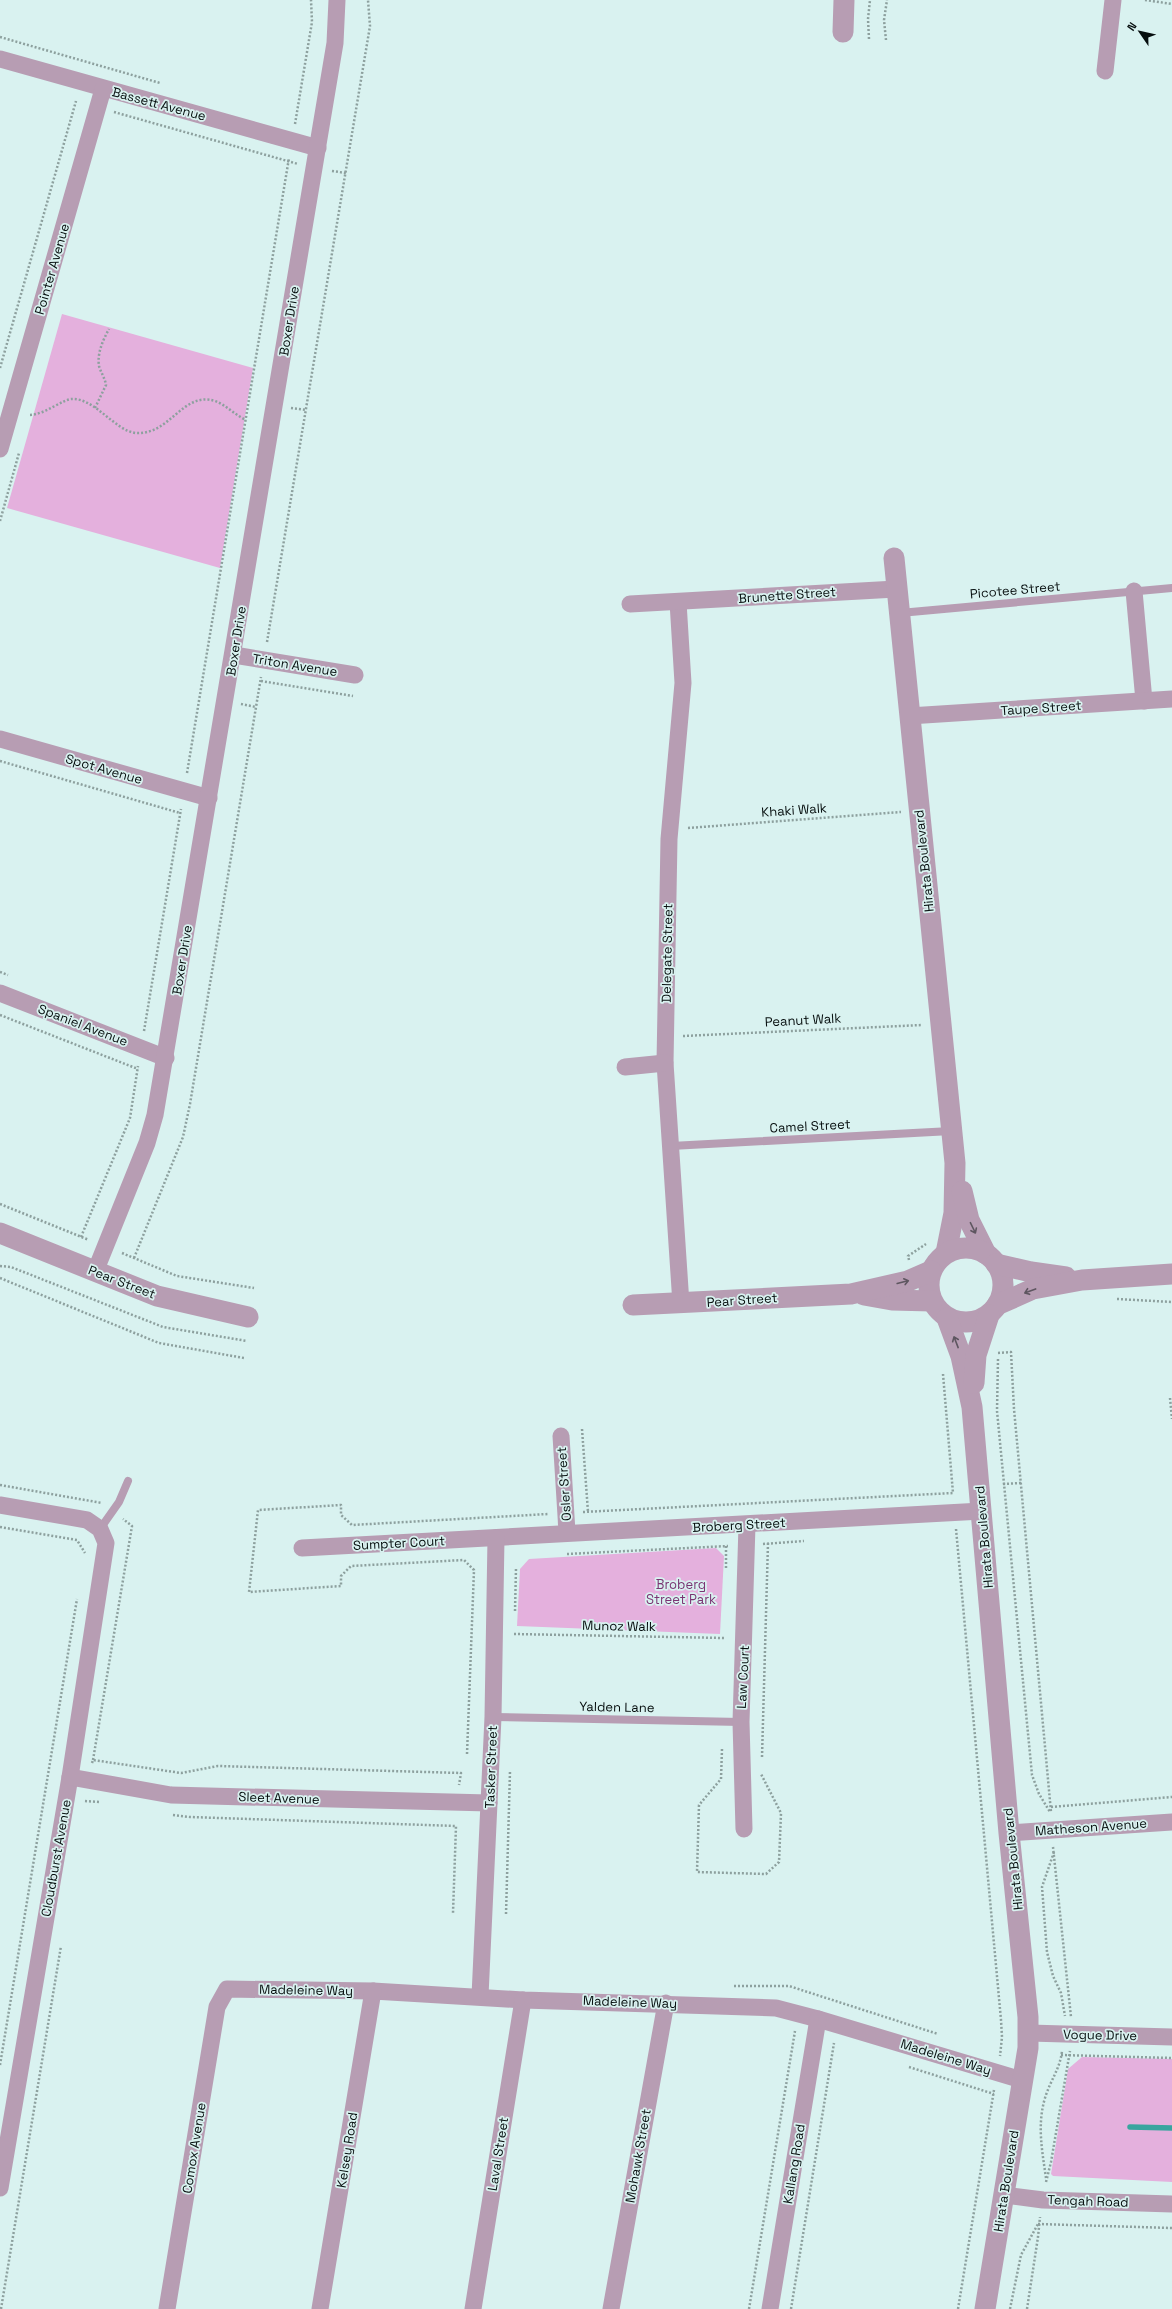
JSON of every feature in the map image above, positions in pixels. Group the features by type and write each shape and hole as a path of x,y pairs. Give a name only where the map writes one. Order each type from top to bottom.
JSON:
{"street":[{"name":"Boxer Drive","path":"95,1272 147,1143 155,1115 166,1058 335,43 337,0"},
{"path":"843,32 844,0"},
{"path":"1105,71 1113,0"},
{"name":"Bassett Avenue","path":"0,59 318,148"},
{"name":"Pointer Avenue","path":"0,449 103,89"},
{"name":"Hirata Boulevard","path":"894,558 898,613 910,716 955,1163 954,1213 946,1253"},
{"name":"Brunette Street","path":"630,604 896,589"},
{"path":"1134,592 1144,700"},
{"name":"Delegate Street","path":"678,602 683,683 670,829 665,1063 681,1304"},
{"name":"Triton Avenue","path":"234,655 355,675"},
{"name":"Taupe Street","path":"910,716 1172,699"},
{"name":"Spot Avenue","path":"0,739 209,798"},
{"name":"Spaniel Avenue","path":"0,993 166,1058"},
{"path":"625,1067 665,1063"},
{"name":"Hirata Boulevard","path":"955,1163 969,1220 991,1259"},
{"name":"Pear Street","path":"0,1234 157,1296 248,1317"},
{"path":"1082,1280 1031,1272 991,1259 969,1248 957,1249 946,1253 937,1261 930,1271 928,1283 932,1301 942,1315 965,1323 978,1321 993,1310 1033,1289 1082,1280 1172,1274"},
{"path":"991,1259 1003,1281 1002,1294 993,1310"},
{"name":"Pear Street","path":"633,1305 681,1304 851,1294 908,1281 930,1271"},
{"name":"Pear Street","path":"851,1294 892,1300 932,1301"},
{"name":"Hirata Boulevard","path":"972,1407 976,1355 993,1310"},
{"name":"Hirata Boulevard","path":"947,1318 962,1356 972,1407 1009,1833 1021,1932 1029,2033 985,2309"},
{"name":"Osler Street","path":"561,1436 567,1532"},
{"path":"0,1505 79,1518 87,1520 100,1529"},
{"name":"Broberg Street","path":"496,1538 567,1532 747,1525 982,1511"},
{"name":"Law Court","path":"744,1829 741,1722 747,1525"},
{"name":"Cloudburst Avenue","path":"0,2188 70,1777 106,1554 106,1543 100,1529"},
{"name":"Sumpter Court","path":"302,1548 496,1538"},
{"name":"Tasker Street","path":"480,1996 493,1717 496,1538"},
{"name":"Sleet Avenue","path":"70,1777 171,1795 489,1804"},
{"name":"Matheson Avenue","path":"1009,1833 1172,1822"},
{"name":"Madeleine Way","path":"227,1990 373,1991 480,1996 523,2000 666,2003 776,2008 818,2019 1022,2080"},
{"name":"Comox Avenue","path":"167,2309 217,2007 227,1990"},
{"name":"Kelsey Road","path":"320,2309 373,1991"},
{"name":"Laval Street","path":"473,2309 523,2000"},
{"name":"Mohawk Street","path":"611,2309 666,2003"},
{"name":"Kallang Road","path":"770,2309 818,2019"},
{"name":"Vogue Drive","path":"1029,2033 1172,2037"},
{"name":"Tengah Road","path":"1004,2195 1043,2200 1172,2204"}],"lane":[{"name":"Picotee Street","path":"898,613 1172,588"},
{"name":"Camel Street","path":"670,1146 952,1131"},
{"path":"100,1529 119,1502 128,1481"},
{"name":"Yalden Lane","path":"493,1717 741,1722"}],"path":[{"path":"81,1237 130,1118 312,22 311,0"},
{"path":"134,1258 183,1137 190,1104 370,26 368,0"},
{"path":"869,39 868,19 870,0"},
{"path":"886,40 884,20 887,0"},
{"path":"1145,0 1172,4"},
{"path":"0,37 168,85"},
{"path":"68,99 314,169 346,173"},
{"path":"0,368 76,101"},
{"path":"288,120 295,122"},
{"path":"95,408 106,385 100,367 99,355 102,343 109,329"},
{"path":"30,415 49,411 70,399 78,400 95,408 135,433 144,433 162,427 182,408 203,400 220,403 246,420"},
{"path":"261,681 353,696"},
{"path":"0,761 180,813"},
{"name":"Khaki Walk","path":"670,829 919,811"},
{"path":"0,1015 138,1069"},
{"name":"Peanut Walk","path":"666,1037 940,1024"},
{"path":"0,1204 177,1276 254,1288"},
{"path":"0,1266 11,1267 163,1327 247,1341"},
{"path":"0,1278 159,1343 244,1358"},
{"path":"976,1355 998,1353 1011,1352 1014,1409 1051,1814 1039,1794 1032,1776 997,1411 998,1353 998,1347"},
{"path":"1170,1398 1172,1419"},
{"path":"582,1430 588,1512"},
{"path":"953,1493 1002,2038 958,2309"},
{"path":"0,1527 77,1540 85,1552 84,1560"},
{"path":"567,1554 804,1542"},
{"path":"0,2065 79,1591"},
{"name":"Munoz Walk","path":"514,1634 724,1638"},
{"path":"84,1808 93,1760 181,1773 218,1766 461,1773 456,1826 453,1913"},
{"path":"1051,1807 1172,1797"},
{"path":"86,1800 100,1803"},
{"path":"168,1814 190,1817 456,1826"},
{"path":"506,1914 509,1818"},
{"path":"1069,2055 1051,2162 1046,2178 1040,2142 1040,2128 1045,2098 1056,2076 1062,2055 1064,2008 1061,1993 1053,1976 1048,1952 1042,1887 1054,1852 1071,2016"},
{"path":"1,2309 62,1942"},
{"path":"749,2309 795,2032"},
{"path":"791,2309 834,2044"},
{"path":"1062,2055 1172,2058"},
{"path":"904,2065 994,2094"},
{"path":"1038,2224 1172,2228"},
{"path":"1010,2309 1021,2255 1038,2224"},
{"path":"1027,2309 1038,2238 1038,2224"}],"green space":[{"path":"62,314 253,368 220,568 7,508"},
{"name":"Broberg Street Park","path":"716,1548 724,1556 720,1634 517,1626 520,1569 529,1559"},
{"path":"1082,2057 1172,2059 1172,2182 1053,2176 1051,2174 1068,2069"}],"waterway":[{"path":"1130,2127 1172,2128"}]}
